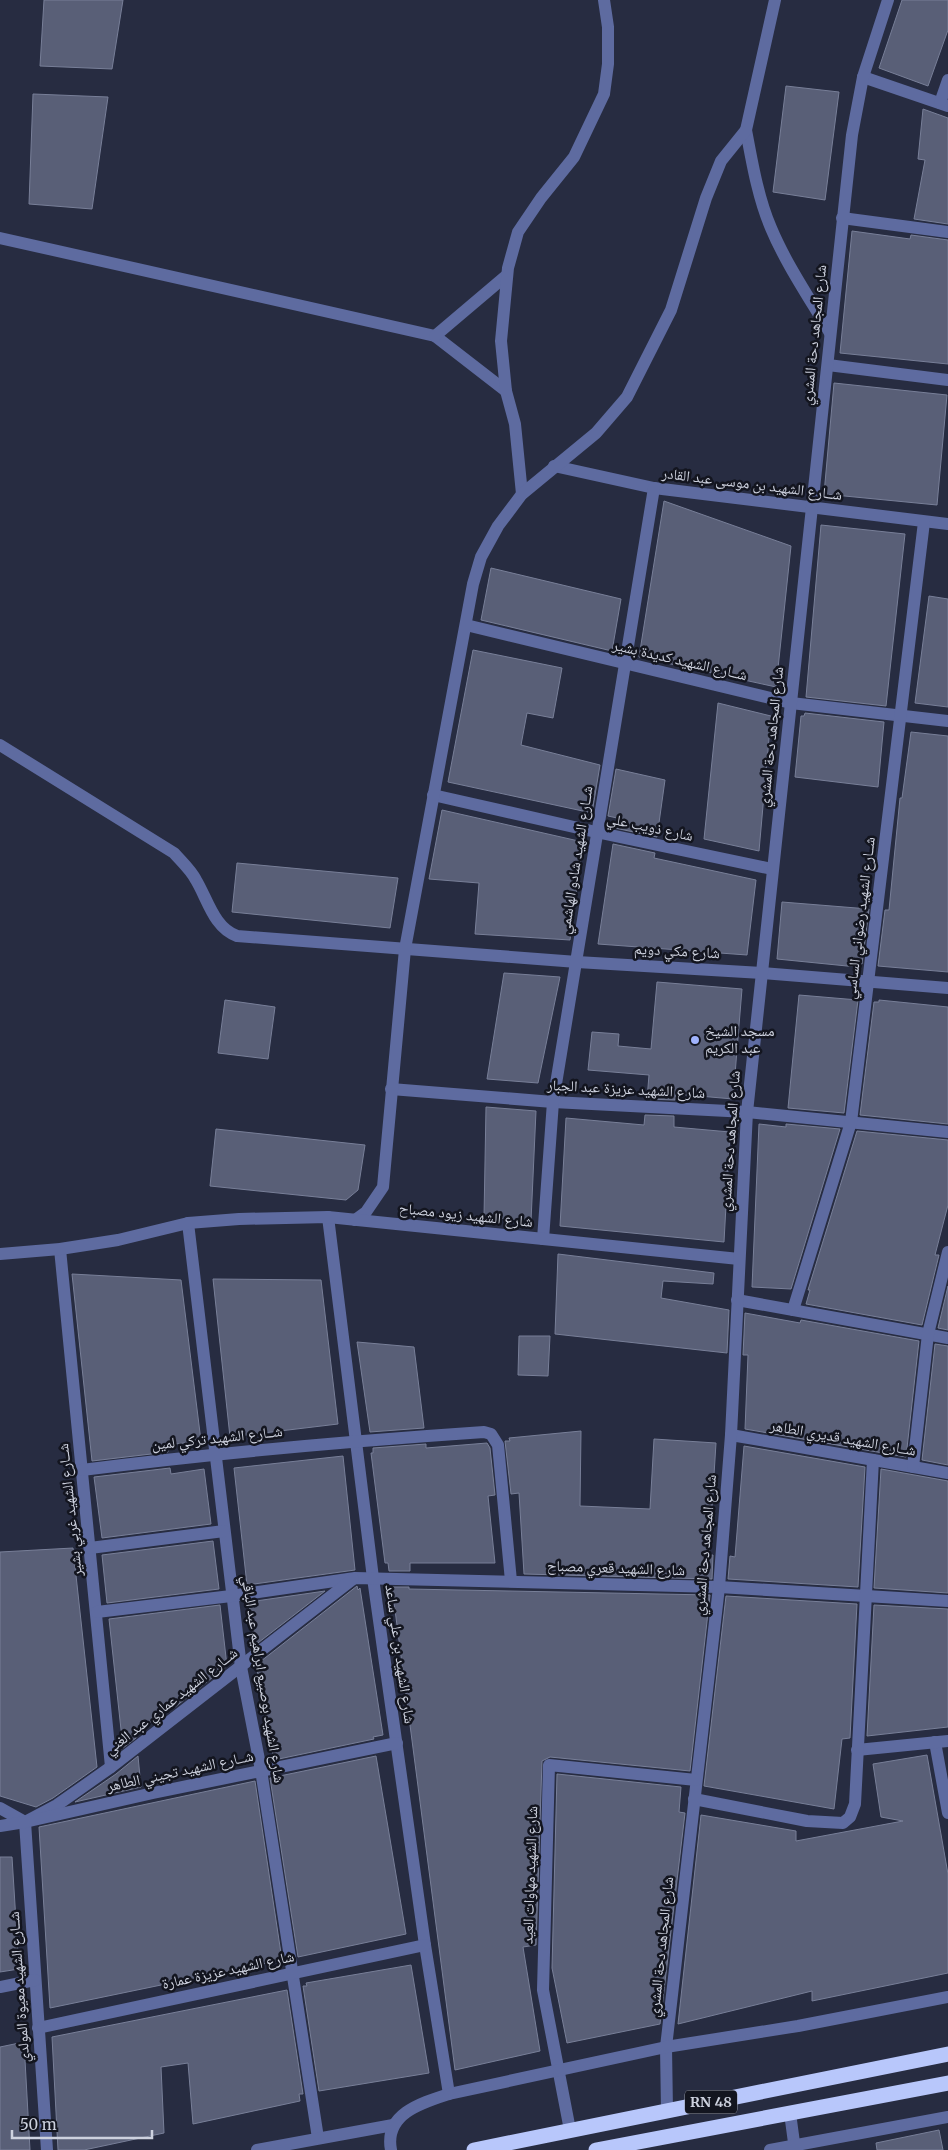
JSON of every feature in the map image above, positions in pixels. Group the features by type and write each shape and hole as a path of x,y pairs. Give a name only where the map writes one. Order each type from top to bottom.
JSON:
{"highway":[{"name":"RN 48","path":"474,2150 948,2054"},
{"name":"RN 48","path":"596,2150 948,2083"}],"street":[{"path":"522,494 515,424 506,391 500,341 507,274 518,232 574,157 604,94 608,54 608,27 604,0"},
{"path":"775,0 746,130 752,163 771,228 802,286 830,332"},
{"name":"شارع المجاهد دحة المشري","path":"667,2111 666,2047 719,1588 731,1435 747,1112 772,869 852,135 863,77 888,0"},
{"path":"863,77 944,104 948,80"},
{"path":"355,1220 372,1205 383,1187 405,949 473,584 481,556 498,526 522,494 596,433 628,397 671,310 706,198 721,161 746,130"},
{"path":"842,218 948,232"},
{"path":"0,238 435,336 506,391"},
{"path":"435,336 507,274"},
{"path":"828,365 948,380"},
{"name":"شــارع الشهيد بن موسى عبد القادر","path":"554,466 654,488 948,524"},
{"name":"شــارع الشهيد شادو الهاشمي","path":"543,1239 553,1102 654,488"},
{"name":"شــارع الشهيد رضواني الساسي","path":"793,1310 851,1122 899,715 924,522"},
{"name":"شــارع الشهيد كديدة بشير","path":"466,625 791,703 948,721"},
{"name":"شارع مكي دويم","path":"0,745 174,852 196,878 218,923 227,932 237,936 257,939 762,973 948,988"},
{"name":"شارع ذويب علي","path":"433,795 772,869"},
{"name":"شارع الشهيد عزيزة عبد الجبار","path":"391,1089 553,1102 747,1112 948,1132"},
{"name":"شارع الشهيد زيود مصباح","path":"0,1254 60,1250 118,1240 188,1223 238,1219 328,1217 739,1259"},
{"name":"شارع الشهيد بن علي ساعد","path":"328,1217 373,1578 425,1945 449,2094"},
{"name":"شارع الشهيد بوصبيع ابراهيم عبد الباقي","path":"188,1223 231,1596 241,1667 261,1770 318,2138"},
{"name":"شــارع الشهيد غربي بشير","path":"60,1250 111,1767"},
{"path":"913,1467 928,1334 948,1252"},
{"path":"737,1300 948,1338"},
{"name":"شــارع الشهيد تركي لمين","path":"82,1470 215,1453 484,1432 491,1434 498,1445 511,1580"},
{"name":"شــارع الشهيد قديري الطاهر","path":"731,1435 948,1473"},
{"path":"694,1799 807,1820 843,1823 850,1817 855,1804 873,1460"},
{"path":"90,1548 224,1531"},
{"name":"شارع الشهيد قعري مصباح","path":"97,1612 231,1596 355,1578 511,1580 719,1588 948,1601"},
{"name":"شــارع الشهيد عماري عبد الغني","path":"25,1822 57,1805 111,1767 355,1578"},
{"path":"857,1750 942,1741 948,1813"},
{"name":"شــارع الشهيد تجيني الطاهر","path":"0,1826 397,1743"},
{"name":"شارع الشهيد مهاوات العيد","path":"570,2130 543,1990 549,1765 696,1780"},
{"path":"0,1808 25,1822"},
{"name":"شــارع الشهيد معيوة المولدي","path":"25,1822 47,2150"},
{"name":"شارع الشهيد عزيزة عمارة","path":"38,2028 425,1945"},
{"path":"0,1987 35,1980"},
{"path":"392,2150 390,2144 393,2125 403,2114 424,2102 449,2094 666,2047 798,2026 948,1997"},
{"path":"790,2113 795,2148"},
{"path":"770,2150 795,2148 948,2117"},
{"path":"257,2150 393,2125"}],"building":[{"path":"44,0 123,0 112,69 40,66"},
{"path":"902,0 948,0 948,30 928,86 879,68"},
{"path":"786,86 839,92 825,200 773,192"},
{"path":"33,94 108,97 92,209 29,204"},
{"path":"923,109 948,118 948,224 914,219 925,160 918,159"},
{"path":"852,231 910,239 911,235 948,240 948,364 840,353"},
{"path":"834,383 947,395 937,505 824,494"},
{"path":"664,501 791,546 776,687 639,657"},
{"path":"821,525 905,534 886,706 806,697"},
{"path":"491,568 621,599 612,651 481,620"},
{"path":"929,596 948,599 948,707 915,703"},
{"path":"473,650 562,668 553,718 527,713 521,745 600,765 592,813 448,782"},
{"path":"718,703 771,716 759,851 704,839"},
{"path":"805,713 884,722 878,787 795,777 801,716 804,716"},
{"path":"911,732 948,736 948,972 878,966 885,910 889,910 900,798 902,798"},
{"path":"616,769 665,780 657,837 615,828 617,818 608,816"},
{"path":"442,810 583,842 570,940 475,934 479,883 429,879"},
{"path":"613,844 655,853 654,858 756,880 747,955 598,944"},
{"path":"237,863 398,878 390,928 232,912"},
{"path":"782,902 869,909 862,964 857,964 857,967 777,959"},
{"path":"504,973 560,977 538,1083 487,1079"},
{"name":"مسجد الشيخ عبد الكريم","path":"657,982 742,989 733,1099 676,1094 675,1100 647,1099 649,1075 588,1070 592,1032 619,1034 618,1046 651,1049"},
{"path":"799,995 858,1000 844,1113 788,1108"},
{"path":"225,1000 275,1007 268,1059 218,1053"},
{"path":"879,1000 948,1007 948,1124 860,1115 874,1002 879,1002"},
{"path":"486,1107 536,1111 531,1221 484,1217"},
{"path":"645,1115 674,1116 674,1127 730,1132 724,1242 560,1226 566,1118 644,1125"},
{"path":"759,1124 786,1127 786,1124 840,1129 791,1289 752,1287"},
{"path":"216,1129 365,1145 358,1190 346,1200 210,1186"},
{"path":"857,1131 948,1140 948,1205 935,1255 939,1255 922,1325 806,1304 810,1290 808,1290"},
{"path":"558,1254 714,1273 713,1284 663,1281 661,1298 729,1310 727,1353 555,1334"},
{"path":"72,1274 181,1280 201,1441 167,1445 168,1452 92,1461"},
{"path":"213,1279 321,1280 338,1424 230,1437"},
{"path":"948,1286 948,1330 938,1328"},
{"path":"745,1313 800,1323 801,1320 919,1341 906,1457 745,1429 748,1355 743,1355"},
{"path":"519,1336 550,1336 548,1376 518,1375"},
{"path":"357,1342 414,1347 424,1428 370,1432"},
{"path":"935,1344 948,1346 948,1465 922,1460"},
{"path":"581,1431 580,1506 650,1509 654,1439 716,1443 709,1555 713,1555 712,1579 524,1574 519,1493 511,1494 505,1441 510,1441 509,1438"},
{"path":"487,1443 490,1448 495,1495 488,1496 495,1563 410,1563 410,1571 389,1571 388,1563 385,1563 371,1453 373,1453 373,1448 426,1444 426,1448"},
{"path":"744,1446 865,1467 858,1587 728,1579 730,1556 735,1557"},
{"path":"343,1456 355,1570 247,1585 234,1468"},
{"path":"170,1468 171,1474 204,1469 211,1524 102,1538 94,1477"},
{"path":"881,1469 948,1481 948,1593 874,1588"},
{"path":"213,1541 219,1589 107,1603 102,1555"},
{"path":"73,1548 97,1767 53,1798 36,1807 0,1796 0,1552"},
{"path":"357,1586 358,1590 360,1588 383,1735 373,1737 374,1739 274,1760 256,1665"},
{"path":"392,1587 409,1587 409,1589 710,1595 690,1771 550,1757 542,1761 536,1945 523,1947 540,2051 455,2070"},
{"path":"325,1591 254,1646 249,1602"},
{"path":"726,1596 857,1604 850,1738 842,1739 834,1809 704,1786"},
{"path":"220,1605 227,1666 175,1707 174,1704 135,1734 136,1738 123,1748 109,1619"},
{"path":"874,1605 948,1609 948,1727 867,1736"},
{"path":"927,1755 948,1874 948,1973 812,2001 812,1991 678,2024 701,1815 796,1831 796,1841 903,1821 881,1817 873,1764"},
{"path":"138,1756 141,1787 75,1802 116,1774"},
{"path":"376,1756 406,1934 298,1957 270,1778"},
{"path":"557,1774 681,1787 679,1812 685,1813 660,2024 567,2043 552,1968"},
{"path":"255,1781 282,1960 50,2008 39,1827"},
{"path":"0,1857 12,1857 19,1969 0,1972"},
{"path":"411,1965 429,2073 319,2091 303,1986 307,1986 306,1983"},
{"path":"287,1990 303,2094 299,2094 300,2101 193,2124 188,2063 161,2067 164,2133 84,2150 58,2150 52,2037"},
{"path":"24,2042 30,2150 0,2150 0,2047"},
{"path":"939,2130 943,2150 877,2150 876,2143"}],"place":[{"name":"مسجد الشيخ عبد الكريم","path":"695,1040"}]}
